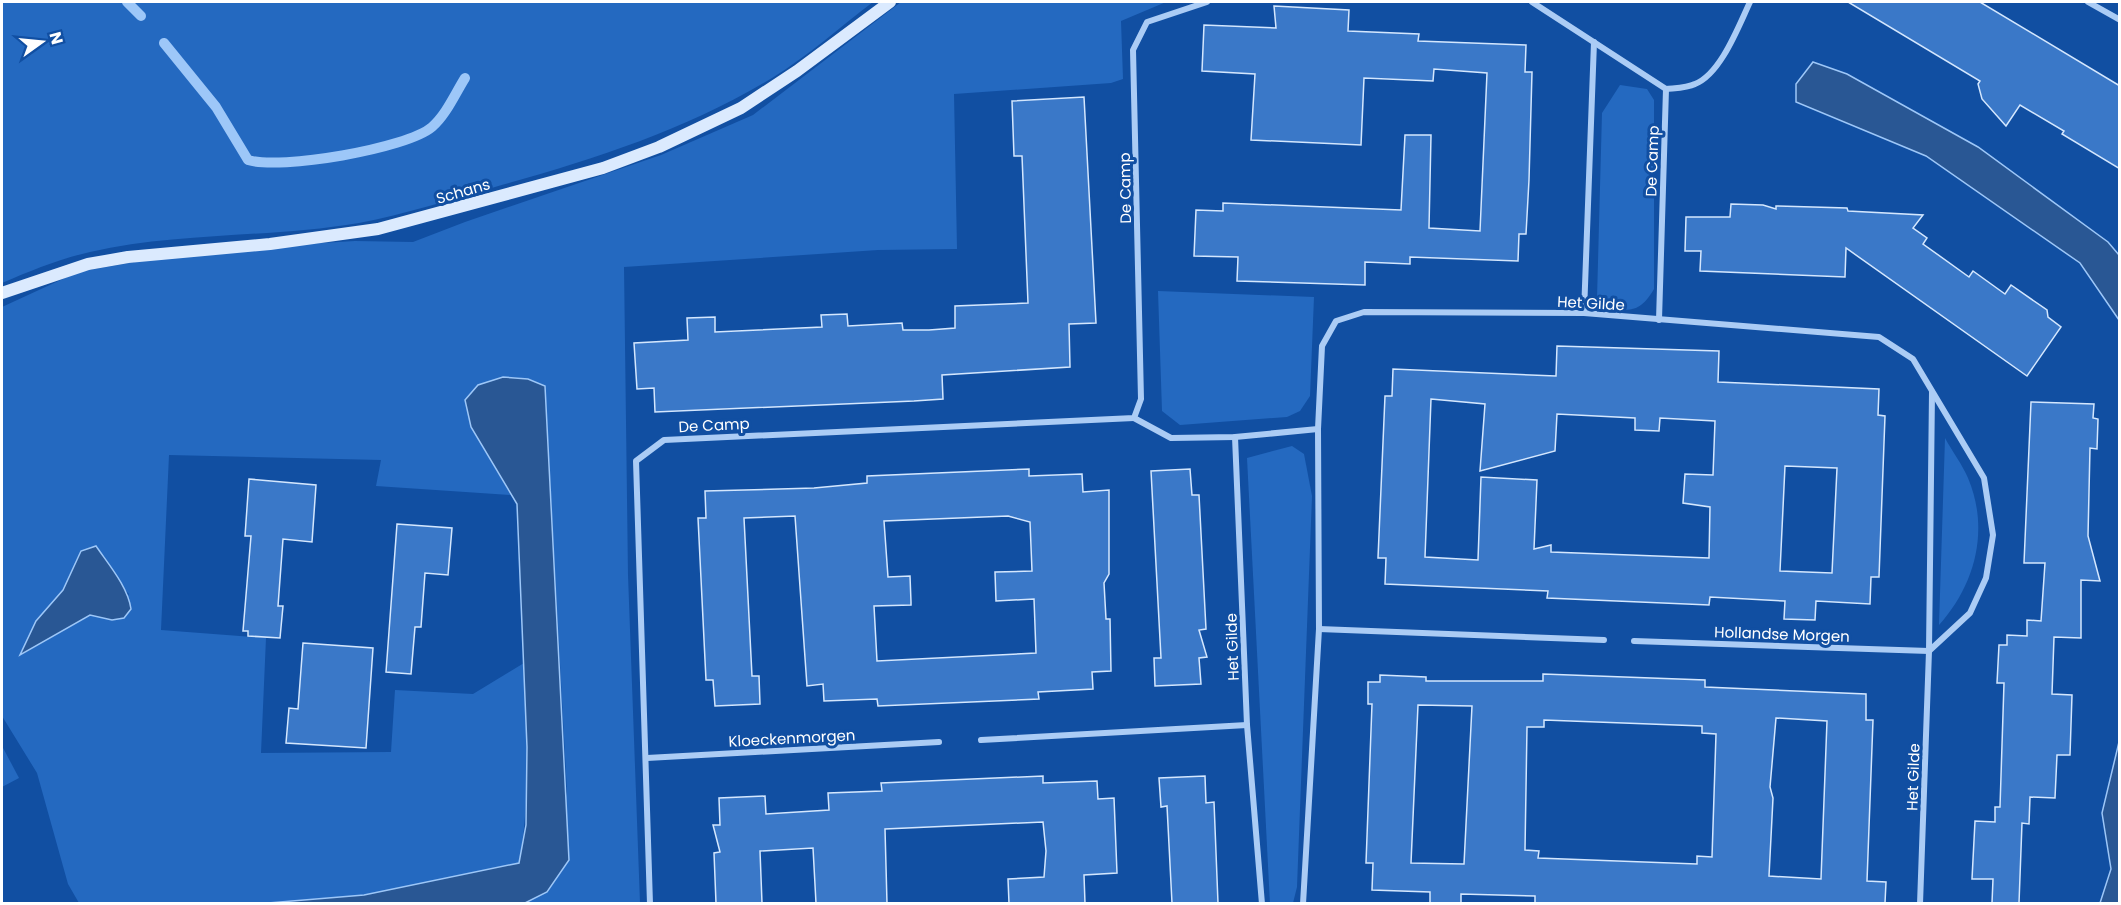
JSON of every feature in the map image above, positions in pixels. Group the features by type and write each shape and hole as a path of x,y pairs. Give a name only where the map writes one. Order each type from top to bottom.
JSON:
{"street":[{"name":"Schans","path":"2,293 88,264 270,244 378,229 603,168 659,147 741,108 797,71 890,2"},
{"name":"De Camp","path":"650,903 636,461 664,440 1134,418 1141,399 1134,50 1147,22 1207,2"},
{"path":"1532,2 1666,89 1696,84 1713,70 1730,45 1750,2"},
{"path":"2088,2 2120,20"},
{"path":"1584,313 1594,42"},
{"name":"De Camp","path":"1659,320 1666,89"},
{"name":"Het Gilde","path":"1303,903 1319,629 1318,429 1322,346 1336,321 1364,312 1584,313 1879,337 1913,359 1984,478 1993,536 1986,578 1970,613 1929,651"},
{"name":"Het Gilde","path":"1920,903 1929,651 1932,391"},
{"path":"1134,418 1171,438 1235,436 1318,429"},
{"name":"Het Gilde","path":"1235,436 1247,725 1262,903"},
{"path":"1319,629 1604,640"},
{"name":"Hollandse Morgen","path":"1634,641 1929,651"},
{"path":"981,740 1247,725"},
{"name":"Kloeckenmorgen","path":"647,759 939,742"}],"shaded area":[{"path":"2,2 873,2 798,60 739,97 638,142 567,166 359,223 123,246 67,258 2,283"},
{"path":"901,2 1166,2 1121,21 1123,79 1111,83 954,94 957,249 878,250 624,267 628,575 640,903 525,903 547,892 567,792 545,386 512,377 494,381 465,400 471,427 511,495 376,486 381,460 169,455 161,630 266,638 261,753 391,752 395,690 473,694 524,663 527,788 519,863 364,895 268,904 79,903 68,884 37,773 2,716 2,307 78,272 204,250 355,241 413,242 661,155 753,115","holes":["81,551 109,564 122,587 129,594 112,620 90,615 21,655 36,621 63,590"]},
{"path":"1813,62 1847,74 1978,147 2108,242 2119,255 2119,320 2080,263 1926,156 1796,102 1796,84"},
{"path":"1620,85 1647,89 1654,100 1654,289 1644,303 1628,310 1604,309 1597,299 1602,113"},
{"path":"1158,291 1314,297 1310,396 1300,411 1287,417 1180,425 1162,411"},
{"path":"503,377 528,379 545,386 569,860 547,892 525,903 268,903 364,895 519,863 526,825 527,747 517,504 471,427 465,400 478,385"},
{"path":"1945,438 1966,473 1975,498 1978,537 1970,575 1962,592 1939,625"},
{"path":"1292,446 1304,454 1312,496 1297,887 1293,903 1270,904 1247,458"},
{"path":"96,546 122,584 131,609 124,618 112,620 90,615 20,655 36,621 63,590 81,551"},
{"path":"2119,742 2119,903 2100,903 2111,869 2102,813"},
{"path":"2,746 19,778 2,787"}],"building":[{"path":"1848,2 1980,2 2120,86 2120,169 2062,134 2064,131 2020,105 2006,126 1982,99 1978,84 1980,81"},
{"path":"1274,6 1349,10 1348,31 1419,34 1418,41 1526,45 1525,72 1532,72 1529,180 1526,234 1519,234 1518,261 1410,257 1410,264 1365,262 1365,285 1237,281 1238,257 1194,256 1196,210 1223,211 1223,203 1401,210 1405,135 1431,135 1429,228 1480,231 1487,73 1434,69 1433,81 1364,78 1361,145 1251,140 1255,74 1202,71 1204,25 1276,28"},
{"path":"1084,97 1096,323 1069,324 1070,367 942,375 943,399 914,401 655,412 654,388 637,389 634,343 688,340 687,318 715,317 715,332 822,327 821,315 847,314 848,326 902,323 903,330 929,330 955,328 955,306 1028,303 1022,156 1014,156 1012,101"},
{"path":"1731,204 1763,205 1776,209 1776,206 1847,208 1848,211 1923,215 1913,228 1927,238 1923,244 1969,277 1973,271 2005,294 2011,285 2047,310 2048,317 2061,327 2027,376 1846,248 1845,277 1700,271 1701,251 1685,251 1686,217 1730,217"},
{"path":"1557,346 1719,351 1718,382 1879,389 1878,415 1885,416 1879,577 1871,577 1870,604 1816,601 1815,620 1784,619 1785,601 1710,597 1709,605 1547,598 1548,591 1385,584 1386,558 1378,558 1385,396 1392,396 1393,369 1556,376","holes":["1431,399 1485,404 1480,471 1555,451 1557,414 1635,418 1635,430 1659,431 1660,418 1715,421 1713,475 1685,474 1683,503 1710,507 1709,558 1551,552 1551,545 1534,549 1537,480 1481,477 1478,560 1425,557","1785,466 1837,468 1832,573 1780,571"]},
{"path":"2031,402 2094,404 2093,418 2098,419 2097,449 2090,448 2088,536 2100,581 2081,580 2081,638 2054,637 2052,694 2072,695 2070,755 2057,755 2055,798 2030,797 2029,824 2022,823 2019,903 1992,903 1993,879 1972,879 1975,821 1995,822 1995,807 2000,807 2004,683 1997,683 1999,645 2007,645 2007,635 2027,636 2027,620 2041,621 2045,563 2024,563"},
{"path":"1029,469 1029,476 1082,474 1083,492 1109,490 1109,574 1104,583 1106,619 1110,619 1111,671 1092,672 1093,689 1038,692 1039,699 878,706 877,699 824,701 823,684 807,686 795,516 744,518 752,676 759,676 760,704 715,706 713,680 706,680 698,518 706,518 705,491 814,488 867,483 867,476","holes":["1008,516 1030,522 1032,571 995,572 996,601 1034,599 1036,653 877,661 874,606 911,605 910,576 888,577 884,521"]},
{"path":"1190,469 1192,495 1199,495 1206,629 1199,630 1207,657 1199,658 1201,684 1155,686 1154,658 1161,658 1151,471"},
{"path":"249,479 316,485 312,542 283,539 278,606 283,606 280,638 248,636 248,631 243,631 251,536 245,536"},
{"path":"397,524 452,528 448,575 425,573 421,627 415,627 411,674 386,672"},
{"path":"303,643 373,648 366,748 286,743 289,708 298,709"},
{"path":"1543,674 1705,680 1705,687 1866,694 1866,720 1873,720 1867,881 1886,882 1885,903 1535,903 1535,896 1461,894 1461,903 1430,903 1430,892 1372,890 1373,863 1366,863 1372,704 1368,704 1368,682 1380,682 1380,675 1426,677 1426,681 1543,681","holes":["1418,705 1472,706 1464,864 1411,863","1776,718 1827,721 1821,879 1769,876 1773,798 1770,787","1544,720 1702,726 1702,733 1716,734 1712,857 1697,856 1697,864 1538,858 1539,851 1525,850 1527,727 1544,727"]},
{"path":"1043,776 1043,783 1097,781 1098,799 1114,798 1117,873 1084,875 1085,903 1009,903 1008,879 1044,877 1046,851 1043,822 885,829 887,903 816,903 813,848 760,851 762,903 716,903 714,853 720,852 713,825 720,825 719,798 765,796 766,814 829,810 828,793 882,791 881,783"},
{"path":"1205,776 1206,803 1214,802 1218,903 1172,903 1167,806 1161,807 1159,778"}],"waterway":[{"path":"127,2 141,16"},
{"path":"164,43 216,107 248,160 264,162 342,156 397,143 418,135 432,127 442,117 465,78"}]}
